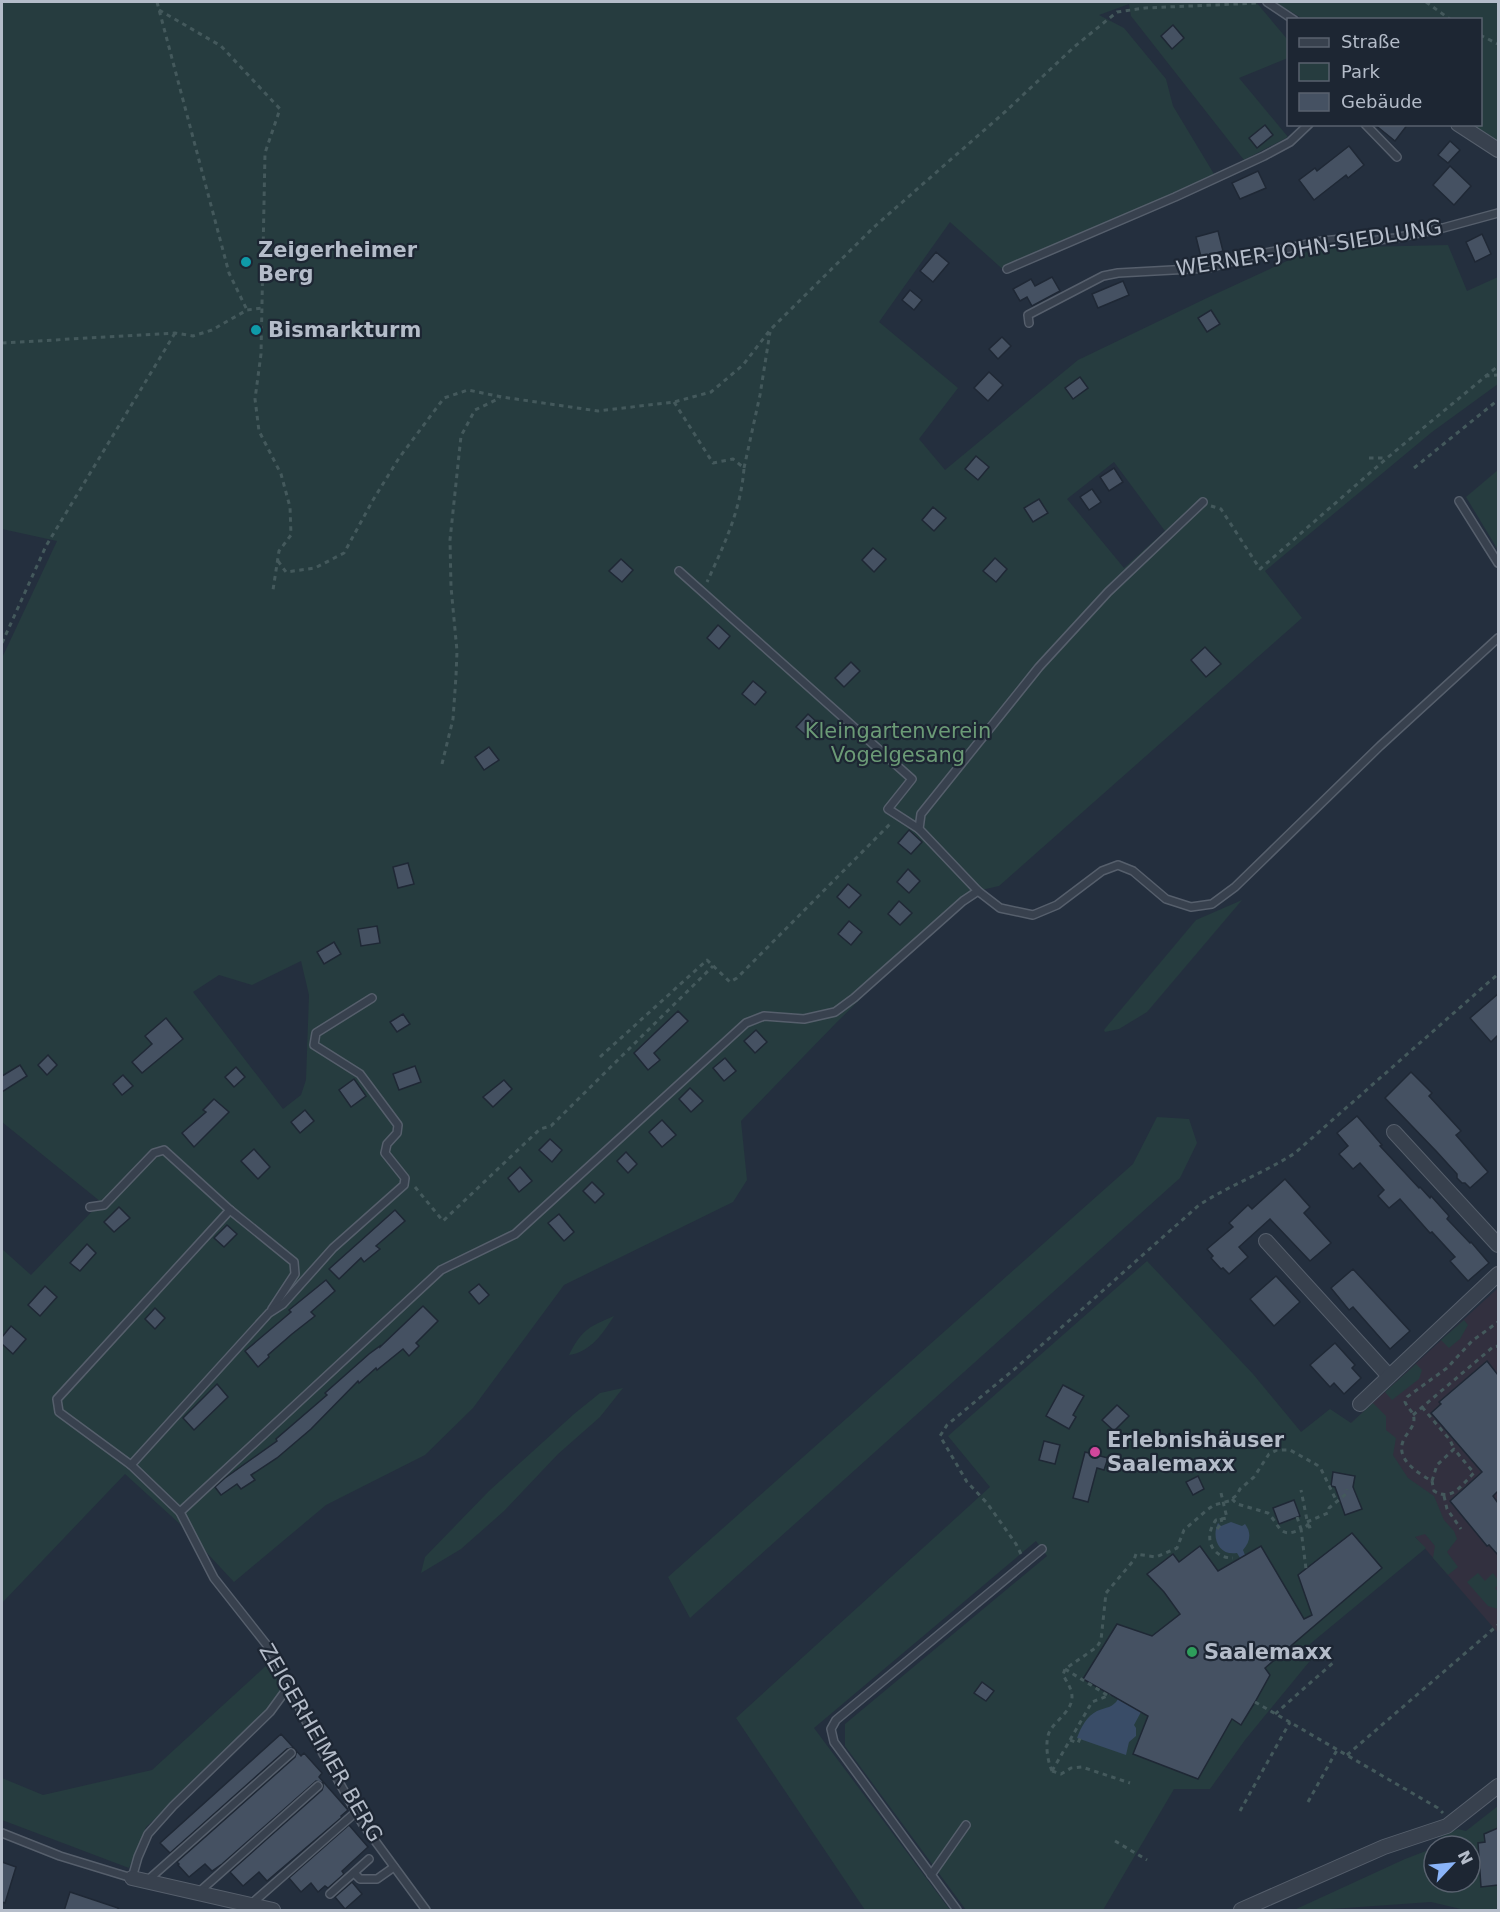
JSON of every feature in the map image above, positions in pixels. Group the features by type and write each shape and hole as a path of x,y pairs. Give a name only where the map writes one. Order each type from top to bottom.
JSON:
{"street":[{"path":"1461,126 1498,150"},
{"path":"1397,1141 1498,1245"},
{"path":"1266,1241 1274,1259 1389,1376"},
{"path":"1359,1404 1498,1274"},
{"path":"1241,1911 1384,1847 1452,1823 1498,1786"},
{"path":"132,1878 247,1907 273,1911"}],"lane":[{"path":"1268,2 1290,18"},
{"path":"1007,269 1264,156 1290,142 1307,126"},
{"path":"1367,126 1397,157"},
{"name":"WERNER-JOHN-SIEDLUNG","path":"1029,323 1028,315 1103,276 1118,273 1209,268 1247,257 1313,243 1342,239 1370,241 1395,238 1498,213"},
{"path":"1459,501 1498,563"},
{"path":"919,829 921,814 1039,667 1108,592 1203,502"},
{"path":"679,571 912,779 888,809 919,829 978,891 1000,908 1033,915 1057,905 1102,871 1118,866 1133,871 1166,899 1191,908 1212,904 1235,887 1380,746 1498,638"},
{"path":"180,1512 441,1270 515,1234 746,1023 764,1016 804,1019 835,1012 854,998 963,901 978,891"},
{"path":"269,1313 283,1304 333,1248 404,1185 405,1179 385,1153 387,1144 398,1133 398,1125 360,1074 314,1045 316,1033 372,998"},
{"path":"90,1207 105,1205 154,1153 164,1150 230,1210 294,1262 295,1274 269,1313 131,1465"},
{"name":"ZEIGERHEIMER BERG","path":"230,1210 57,1399 59,1412 131,1465 180,1512 214,1578 270,1649 316,1741 356,1812 426,1911"},
{"path":"957,1911 834,1742 831,1729 836,1720 1042,1549"},
{"path":"2,1833 60,1856 132,1878 148,1834 173,1806 270,1712 289,1686"},
{"path":"146,1882 291,1753"},
{"path":"198,1894 318,1786"},
{"path":"247,1907 356,1812"},
{"path":"931,1875 966,1825"},
{"path":"330,1894 369,1859"},
{"path":"354,1873 360,1879 377,1879 394,1866"}],"path":[{"path":"157,2 229,273 247,310"},
{"path":"278,561 286,572 315,568 344,553 394,466 444,398 468,390 598,411 674,402 711,392 743,365 770,330 874,227 1006,111 1074,47 1117,12 1145,8 1268,2"},
{"path":"1426,2 1448,18"},
{"path":"159,10 221,46 280,109 265,153 261,354 255,399 259,431 282,474 290,507 291,535 279,551 273,590"},
{"path":"1482,36 1498,44"},
{"path":"2,343 175,333 193,336 212,330 247,310 262,308"},
{"path":"702,592 728,537 733,516 739,504 770,330"},
{"path":"2,643 46,546 175,333"},
{"path":"1203,502 1221,509 1260,568 1498,366"},
{"path":"1485,376 1498,375"},
{"path":"442,764 453,719 458,651 451,587 450,540 461,436 475,410 502,397"},
{"path":"1413,468 1498,400"},
{"path":"674,402 713,463 733,459 744,468"},
{"path":"1369,458 1387,458"},
{"path":"600,1057 707,960 730,982 737,978 898,815"},
{"path":"404,1185 415,1187 443,1221 540,1129 551,1126 713,966"},
{"path":"1025,1563 1016,1544 987,1503 967,1482 940,1436 947,1425 1017,1367 1199,1205 1218,1192 1275,1166 1295,1153 1498,974"},
{"path":"1432,1481 1403,1460 1403,1440 1413,1428 1413,1415 1405,1402 1407,1397 1447,1368 1472,1341 1498,1322"},
{"path":"1413,1415 1493,1347 1498,1346"},
{"path":"1422,1407 1474,1473 1449,1496 1443,1496 1434,1491 1432,1481 1437,1465 1454,1449"},
{"path":"1052,1771 1047,1745 1049,1731 1064,1715 1072,1700 1071,1690 1063,1675 1065,1669 1097,1647 1101,1640 1106,1593 1134,1560 1136,1554 1156,1557 1177,1548 1184,1530 1190,1524 1214,1505 1223,1504 1237,1495 1269,1454 1277,1450 1290,1450 1317,1465 1337,1502"},
{"path":"1232,1499 1237,1504 1268,1513 1278,1528 1291,1533 1328,1513 1329,1508 1346,1494 1347,1489"},
{"path":"1301,1490 1309,1527 1313,1526"},
{"path":"1221,1492 1227,1518 1216,1520 1209,1533 1210,1541 1218,1555 1233,1558"},
{"path":"1443,1496 1447,1509 1461,1529"},
{"path":"1297,1517 1301,1529 1306,1569"},
{"path":"1217,1529 1222,1523 1221,1518"},
{"path":"1347,1755 1498,1625"},
{"path":"1275,1714 1335,1661"},
{"path":"1052,1771 1092,1702 1109,1695 1065,1669"},
{"path":"1255,1702 1438,1808 1452,1823"},
{"path":"1240,1811 1290,1722"},
{"path":"1070,1740 1078,1743 1081,1736"},
{"path":"1308,1802 1337,1750"},
{"path":"1052,1771 1061,1774 1071,1768 1082,1767 1130,1783"},
{"path":"1115,1841 1147,1860"}],"shaded area":[{"path":"1498,1288 1498,1633 1416,1538 1393,1489 1351,1423"}],"green space":[{"name":"Kleingartenverein Vogelgesang","path":"2,2 1256,2 1287,39 1287,58 1239,78 1288,137 1244,160 1131,16 1129,4 1099,15 1124,28 1166,79 1173,106 1214,174 1008,274 950,222 879,322 958,388 919,439 945,470 1078,360 1315,248 1448,245 1467,291 1498,277 1498,384 1432,432 1265,571 1302,618 999,886 968,893 837,1022 741,1121 747,1180 733,1202 564,1285 473,1408 425,1455 326,1505 234,1582 181,1525 125,1474 2,1603 2,1249 31,1275 101,1202 2,1122 2,658 57,541 2,529","holes":["1114,462 1165,531 1124,568 1067,499","301,961 309,995 306,1080 301,1095 283,1109 193,992 219,975 252,985"]},
{"path":"1275,2 1498,2 1498,142 1473,126 1482,126 1482,18 1301,18"},
{"path":"1498,470 1498,550 1466,497"},
{"path":"1242,900 1147,1012 1119,1029 1105,1032 1108,1025 1196,920"},
{"path":"1157,1117 1189,1119 1197,1143 1180,1178 690,1618 668,1577 1133,1164"},
{"name":"Saalemaxx","path":"1147,1261 1253,1374 1301,1432 1330,1409 1351,1423 1373,1403 1386,1416 1386,1430 1396,1438 1393,1455 1408,1478 1434,1496 1444,1520 1454,1531 1457,1539 1447,1552 1458,1567 1448,1575 1433,1558 1435,1546 1425,1534 1415,1537 1426,1548 1310,1644 1319,1654 1309,1662 1245,1740 1210,1789 1174,1789 1103,1910 966,1910 845,1746 845,1724 1047,1556 1036,1541 814,1728 950,1910 865,1910 736,1718 990,1487 948,1436"},
{"path":"614,1316 590,1346 569,1355 582,1334"},
{"path":"1464,1320 1468,1325 1460,1339 1449,1348 1441,1340"},
{"path":"1416,1364 1422,1370 1419,1379 1392,1400 1385,1392"},
{"path":"623,1388 600,1417 558,1454 504,1511 461,1549 421,1573 425,1557 489,1491 600,1393"},
{"path":"1478,1573 1485,1581 1493,1573 1498,1580 1495,1588 1498,1592 1498,1609 1488,1606 1467,1582"},
{"path":"268,1664 288,1697 146,1827 129,1868 2,1820 2,1778 43,1795 152,1770"},
{"path":"1498,1806 1498,1910 1465,1910 1431,1902 1294,1910 1422,1853 1422,1894 1482,1894 1482,1834 1447,1834 1458,1829 1466,1831"}],"water":[{"path":"1231,1522 1242,1526 1245,1524 1249,1531 1249,1541 1243,1550 1245,1555 1240,1558 1237,1553 1225,1552 1221,1549 1216,1540 1218,1523 1221,1526"},
{"path":"1118,1699 1141,1712 1134,1725 1136,1736 1129,1742 1126,1755 1077,1738 1082,1726 1090,1716 1112,1706"}],"building":[{"path":"1173,25 1184,38 1172,49 1161,36"},
{"path":"1265,125 1273,135 1257,148 1249,138"},
{"path":"1376,126 1406,126 1395,141"},
{"path":"1450,141 1460,150 1448,163 1438,155"},
{"path":"1349,146 1364,165 1348,178 1346,175 1314,200 1299,180 1315,168 1317,171"},
{"path":"1450,166 1471,186 1454,205 1433,185"},
{"path":"1258,171 1266,188 1240,199 1232,183"},
{"path":"1218,231 1223,251 1201,257 1196,237"},
{"path":"1482,234 1491,254 1475,262 1466,242"},
{"path":"936,252 949,263 933,282 920,271"},
{"path":"1052,277 1060,291 1032,306 1027,297 1020,301 1013,289 1031,279 1035,286"},
{"path":"1123,281 1129,295 1098,308 1092,294"},
{"path":"910,290 922,300 914,310 902,300"},
{"path":"1211,310 1220,324 1207,332 1198,318"},
{"path":"1002,337 1011,346 998,359 989,349"},
{"path":"989,372 1003,385 988,401 974,388"},
{"path":"1080,377 1088,388 1073,399 1065,388"},
{"path":"976,456 989,467 978,480 965,469"},
{"path":"1114,468 1123,482 1109,491 1100,477"},
{"path":"1092,489 1101,502 1089,510 1080,497"},
{"path":"1039,499 1048,513 1033,522 1024,508"},
{"path":"933,507 946,518 934,531 922,520"},
{"path":"873,548 886,559 874,572 862,560"},
{"path":"995,558 1007,569 996,582 983,571"},
{"path":"621,559 633,570 622,582 609,571"},
{"path":"718,625 730,636 719,649 707,638"},
{"path":"1205,647 1221,664 1206,677 1191,660"},
{"path":"851,662 860,671 844,687 835,678"},
{"path":"753,681 766,692 755,705 742,694"},
{"path":"808,714 820,725 809,738 796,727"},
{"path":"489,747 499,760 484,770 475,757"},
{"path":"909,830 922,842 911,854 898,843"},
{"path":"408,863 414,884 398,888 393,867"},
{"path":"908,869 920,881 909,893 897,882"},
{"path":"848,884 861,895 849,908 837,897"},
{"path":"899,901 912,913 900,925 888,914"},
{"path":"849,921 862,932 851,945 838,934"},
{"path":"377,926 380,943 361,946 358,929"},
{"path":"334,942 341,954 324,964 317,952"},
{"path":"1498,994 1498,1035 1491,1042 1470,1018"},
{"path":"678,1011 688,1021 654,1053 660,1060 648,1070 634,1053"},
{"path":"403,1014 410,1024 397,1032 390,1022"},
{"path":"166,1018 183,1039 142,1073 132,1062 152,1044 145,1036"},
{"path":"756,1030 767,1042 755,1053 744,1041"},
{"path":"48,1055 57,1065 47,1075 38,1065"},
{"path":"725,1058 736,1071 724,1081 713,1068"},
{"path":"20,1065 27,1076 2,1092 2,1076"},
{"path":"415,1066 421,1082 399,1090 393,1074"},
{"path":"236,1067 245,1077 234,1087 225,1077"},
{"path":"1411,1072 1432,1093 1429,1096 1461,1131 1456,1135 1488,1172 1470,1188 1457,1178 1457,1174 1385,1098"},
{"path":"123,1075 133,1086 122,1095 113,1084"},
{"path":"354,1079 366,1096 351,1107 339,1090"},
{"path":"504,1080 512,1089 493,1107 483,1097"},
{"path":"690,1088 703,1101 691,1112 679,1099"},
{"path":"214,1099 229,1112 194,1147 182,1133 206,1112 203,1110"},
{"path":"305,1110 314,1121 300,1133 291,1122"},
{"path":"1357,1116 1382,1145 1380,1146 1419,1188 1430,1198 1431,1196 1449,1216 1447,1219 1489,1263 1468,1281 1450,1261 1455,1257 1400,1199 1389,1208 1378,1196 1384,1190 1360,1163 1353,1169 1339,1154 1348,1146 1337,1133"},
{"path":"662,1120 676,1135 662,1147 649,1132"},
{"path":"550,1139 562,1150 552,1162 539,1150"},
{"path":"254,1149 270,1167 258,1179 241,1161"},
{"path":"626,1152 637,1164 628,1173 617,1161"},
{"path":"520,1167 532,1181 519,1192 508,1178"},
{"path":"1285,1179 1310,1207 1304,1213 1331,1243 1310,1261 1270,1219 1239,1247 1248,1257 1229,1274 1223,1268 1221,1269 1211,1258 1213,1256 1207,1249 1233,1227 1229,1223 1248,1205 1252,1209"},
{"path":"592,1182 604,1194 595,1203 583,1191"},
{"path":"119,1207 130,1218 114,1232 104,1222"},
{"path":"395,1210 405,1221 376,1246 380,1249 364,1262 361,1258 339,1279 329,1269"},
{"path":"559,1214 574,1232 564,1241 548,1223"},
{"path":"227,1225 237,1234 224,1247 214,1238"},
{"path":"87,1244 96,1253 80,1271 70,1263"},
{"path":"1353,1269 1410,1331 1390,1349 1353,1307 1349,1310 1331,1288"},
{"path":"1276,1276 1300,1302 1274,1326 1250,1299"},
{"path":"326,1280 335,1291 311,1312 315,1316 268,1355 269,1357 258,1367 245,1351 291,1312 289,1310"},
{"path":"479,1284 489,1295 479,1304 469,1292"},
{"path":"45,1286 57,1297 40,1316 28,1305"},
{"path":"423,1306 438,1321 416,1343 419,1346 409,1356 403,1349 359,1383 358,1381 311,1429 277,1458 251,1475 255,1480 241,1489 237,1484 221,1495 215,1487 277,1441 276,1439 327,1395 325,1393 380,1347"},
{"path":"155,1308 165,1318 155,1329 145,1319"},
{"path":"11,1326 26,1339 13,1354 2,1344 2,1337"},
{"path":"1335,1343 1355,1365 1352,1368 1361,1378 1344,1394 1334,1383 1330,1387 1310,1365"},
{"path":"1487,1361 1498,1375 1498,1491 1493,1496 1498,1503 1498,1555 1489,1545 1487,1546 1450,1501 1482,1472 1431,1413 1441,1404 1439,1402"},
{"path":"217,1384 228,1397 194,1430 183,1418"},
{"path":"1063,1385 1084,1396 1073,1415 1076,1417 1069,1429 1046,1416"},
{"path":"1117,1405 1129,1416 1114,1431 1102,1420"},
{"path":"1044,1441 1060,1445 1055,1464 1039,1460"},
{"path":"1085,1452 1108,1458 1104,1470 1097,1468 1088,1502 1073,1498"},
{"path":"1333,1472 1355,1476 1353,1487 1362,1509 1345,1515 1335,1487 1331,1486"},
{"path":"1198,1476 1204,1489 1193,1495 1186,1482"},
{"path":"1294,1500 1300,1516 1279,1524 1273,1508"},
{"name":"Saalemaxx","path":"1352,1533 1382,1568 1265,1668 1270,1675 1255,1702 1241,1725 1232,1719 1198,1779 1133,1754 1148,1716 1083,1679 1117,1624 1152,1636 1180,1614 1147,1574 1173,1554 1179,1562 1200,1546 1218,1571 1261,1546 1304,1619 1312,1615 1298,1575"},
{"path":"982,1682 994,1691 986,1701 974,1693"},
{"path":"281,1734 295,1750 287,1749 170,1853 160,1843"},
{"path":"296,1750 301,1756 304,1753 322,1773 319,1777 348,1810 267,1881 259,1872 243,1886 230,1872 322,1790 323,1783 316,1781 222,1864 212,1871 205,1864 189,1877 177,1862 295,1757"},
{"path":"349,1825 368,1847 342,1871 344,1874 328,1888 325,1886 318,1892 311,1883 301,1892 289,1878"},
{"path":"1498,1828 1498,1885 1482,1887 1482,1842 1485,1842 1484,1834"},
{"path":"2,1862 16,1867 5,1903 2,1902"},
{"path":"352,1882 362,1894 345,1909 335,1897"},
{"path":"70,1892 118,1908 118,1911 64,1911"}],"place":[{"name":"Zeigerheimer Berg","path":"246,262"},
{"name":"Bismarkturm","path":"256,330"},
{"name":"Erlebnishäuser Saalemaxx","path":"1095,1452"},
{"name":"Saalemaxx","path":"1192,1652"}]}
